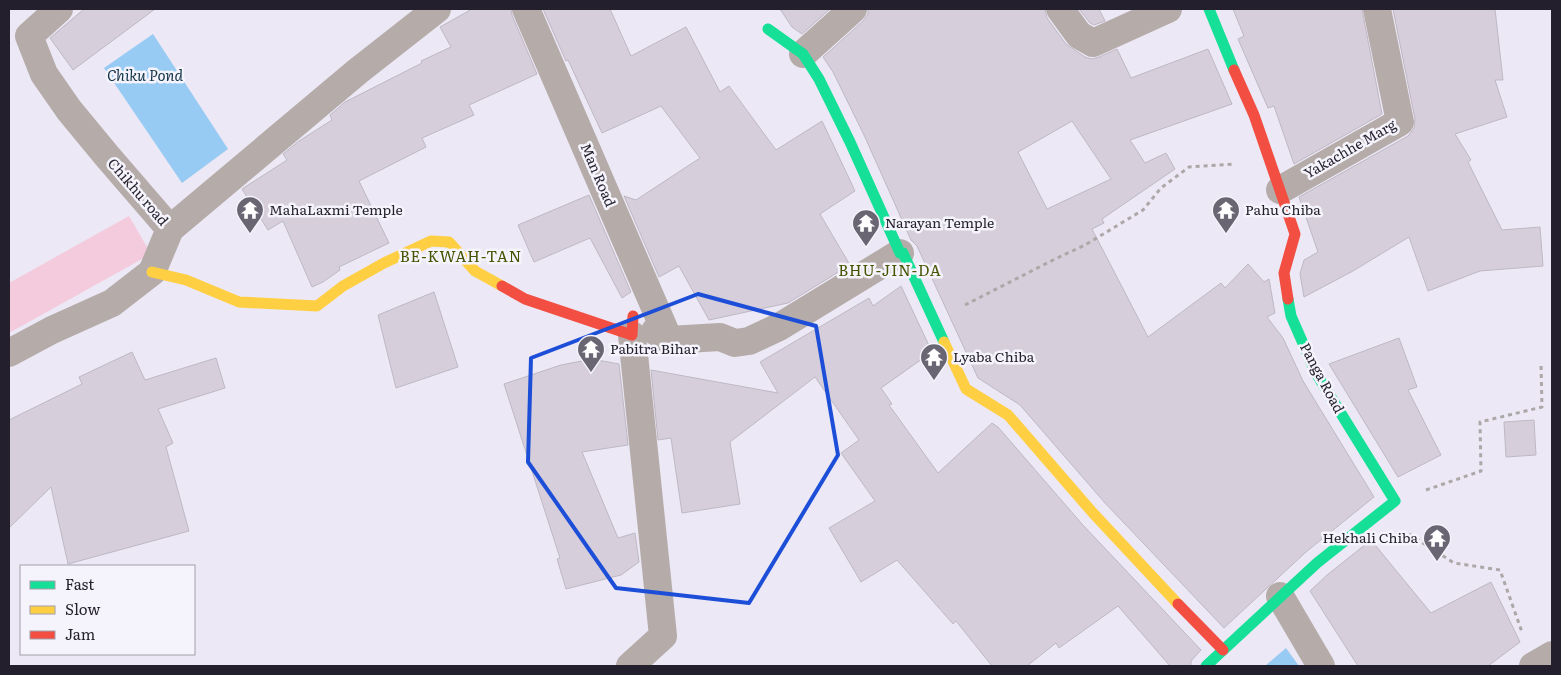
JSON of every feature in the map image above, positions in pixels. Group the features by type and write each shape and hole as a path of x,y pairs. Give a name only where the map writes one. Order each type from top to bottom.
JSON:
{"street":[{"name":"Chikhu road","path":"9,353 52,330 112,303 152,272 170,229 69,110 44,74 29,36 59,9"},
{"path":"170,229 358,71 437,9"},
{"name":"Man Road","path":"526,9 669,340"},
{"path":"803,54 853,9"},
{"path":"1060,9 1079,35 1092,43 1168,9"},
{"name":"Panga Road","path":"1209,9 1254,115 1296,234 1284,273 1291,316 1316,373 1395,501"},
{"name":"Yakachhe Marg","path":"1280,190 1400,122 1377,9"},
{"path":"768,29 803,54 819,79 850,142 900,253 902,253 935,320 966,390 1008,415 1093,513 1223,650"},
{"path":"152,272 186,280 239,302 318,306 343,286 384,263 431,241 449,242 474,271 525,299 632,325 669,340 720,337 735,343 749,341 779,327 900,253"},
{"path":"630,666 662,636 632,325"},
{"path":"1206,666 1317,563 1395,501"},
{"path":"1280,596 1321,666"},
{"path":"1533,666 1552,656"}],"path":[{"path":"935,320 1085,245 1143,210 1161,188 1189,167 1252,163 1280,190"},
{"path":"1395,501 1481,471 1480,422 1542,407 1541,364"},
{"path":"1379,514 1454,563 1500,570 1533,666"}],"highlighted area":[{"path":"698,294 816,326 838,455 749,603 616,588 528,462 531,358"}],"shaded area":[{"path":"129,216 151,254 9,333 9,283"}],"water":[{"name":"Chiku Pond","path":"153,34 228,149 182,183 104,68"},
{"path":"1286,648 1299,666 1265,666"}],"building":[{"path":"84,9 155,9 73,70 50,38"},
{"path":"472,9 511,9 537,74 469,105 474,115 422,138 426,147 359,181 389,243 339,267 340,270 312,287 283,221 268,230 242,189 287,160 283,154 299,141 332,120 330,115 345,102 451,47 440,27"},
{"path":"543,9 610,9 631,56 686,27 720,92 729,86 776,150 822,121 855,191 820,214 850,265 788,303 709,320 679,266 659,277 624,196 636,200 700,158 661,106 602,133 568,60 566,61"},
{"path":"780,9 830,9 802,34 792,27"},
{"path":"868,9 1045,9 1047,18 1066,44 1085,57 1092,59 1117,49 1131,78 1208,49 1232,104 1130,140 1145,163 1166,153 1175,169 1102,219 1104,223 1092,229 1148,337 1221,283 1225,288 1248,264 1264,282 1269,279 1275,313 1267,317 1283,338 1303,381 1374,497 1306,552 1224,628 1105,503 1020,405 978,378 917,246 911,240 864,135 833,72 823,57 863,21 868,14","holes":["1072,121 1111,179 1047,209 1018,152"]},
{"path":"1079,9 1099,9 1105,21 1094,25 1090,23"},
{"path":"1233,9 1362,9 1382,114 1294,164 1274,106 1268,108 1238,39 1244,36"},
{"path":"1393,9 1495,9 1503,80 1495,80 1507,117 1455,134 1471,160 1468,162 1502,230 1540,227 1543,266 1480,271 1428,291 1409,237 1353,271 1304,297 1300,274 1304,260 1318,252 1299,197 1408,136 1414,128 1415,119"},
{"path":"589,195 631,292 622,298 590,238 534,262 518,225"},
{"path":"901,286 932,352 881,388 892,404 889,405 938,473 992,423 998,427 1082,524 1201,650 1191,661 1191,666 1170,666 1118,606 1059,648 1056,643 1027,666 992,666 956,621 953,624 897,560 861,582 829,528 875,501 841,453 859,440 815,377 730,442 740,504 682,513 671,438 658,440 651,370 778,393 760,362 869,298 873,306"},
{"path":"434,292 458,367 396,388 378,315"},
{"path":"1399,338 1417,387 1408,390 1441,455 1398,477 1329,364"},
{"path":"132,352 145,380 216,358 225,388 158,409 173,443 166,447 189,531 68,564 51,487 9,528 9,420 82,384 79,377"},
{"path":"592,359 619,364 628,445 582,452 618,538 635,533 639,562 621,575 566,589 557,559 560,558 504,384 561,365"},
{"path":"1534,420 1536,455 1506,457 1504,422"},
{"path":"1371,540 1431,613 1491,582 1520,642 1488,666 1358,666 1310,591"}],"traffic: fast":[{"path":"1209,9 1234,70"},
{"path":"768,29 803,54 819,79 850,142 900,253 903,253 944,342"},
{"path":"1206,666 1317,563 1395,501 1316,373 1291,316 1288,299"}],"traffic: slow":[{"path":"152,272 186,280 239,302 317,306 343,286 384,263 431,241 449,242 475,271 502,286"},
{"path":"944,342 966,389 1008,415 1093,513 1178,604"}],"traffic: jam":[{"path":"1234,70 1254,115 1295,234 1284,273 1288,299"},
{"path":"502,286 525,299 632,335 633,316"},
{"path":"1178,604 1223,650"}],"place":[{"name":"MahaLaxmi Temple","path":"250,234"},
{"name":"Pahu Chiba","path":"1226,234"},
{"name":"Narayan Temple","path":"866,247"},
{"name":"Pabitra Bihar","path":"591,373"},
{"name":"Lyaba Chiba","path":"934,381"},
{"name":"Hekhali Chiba","path":"1437,562"}],"district":[{"name":"BE-KWAH-TAN","path":"461,257"},
{"name":"BHU-JIN-DA","path":"890,271"}]}
